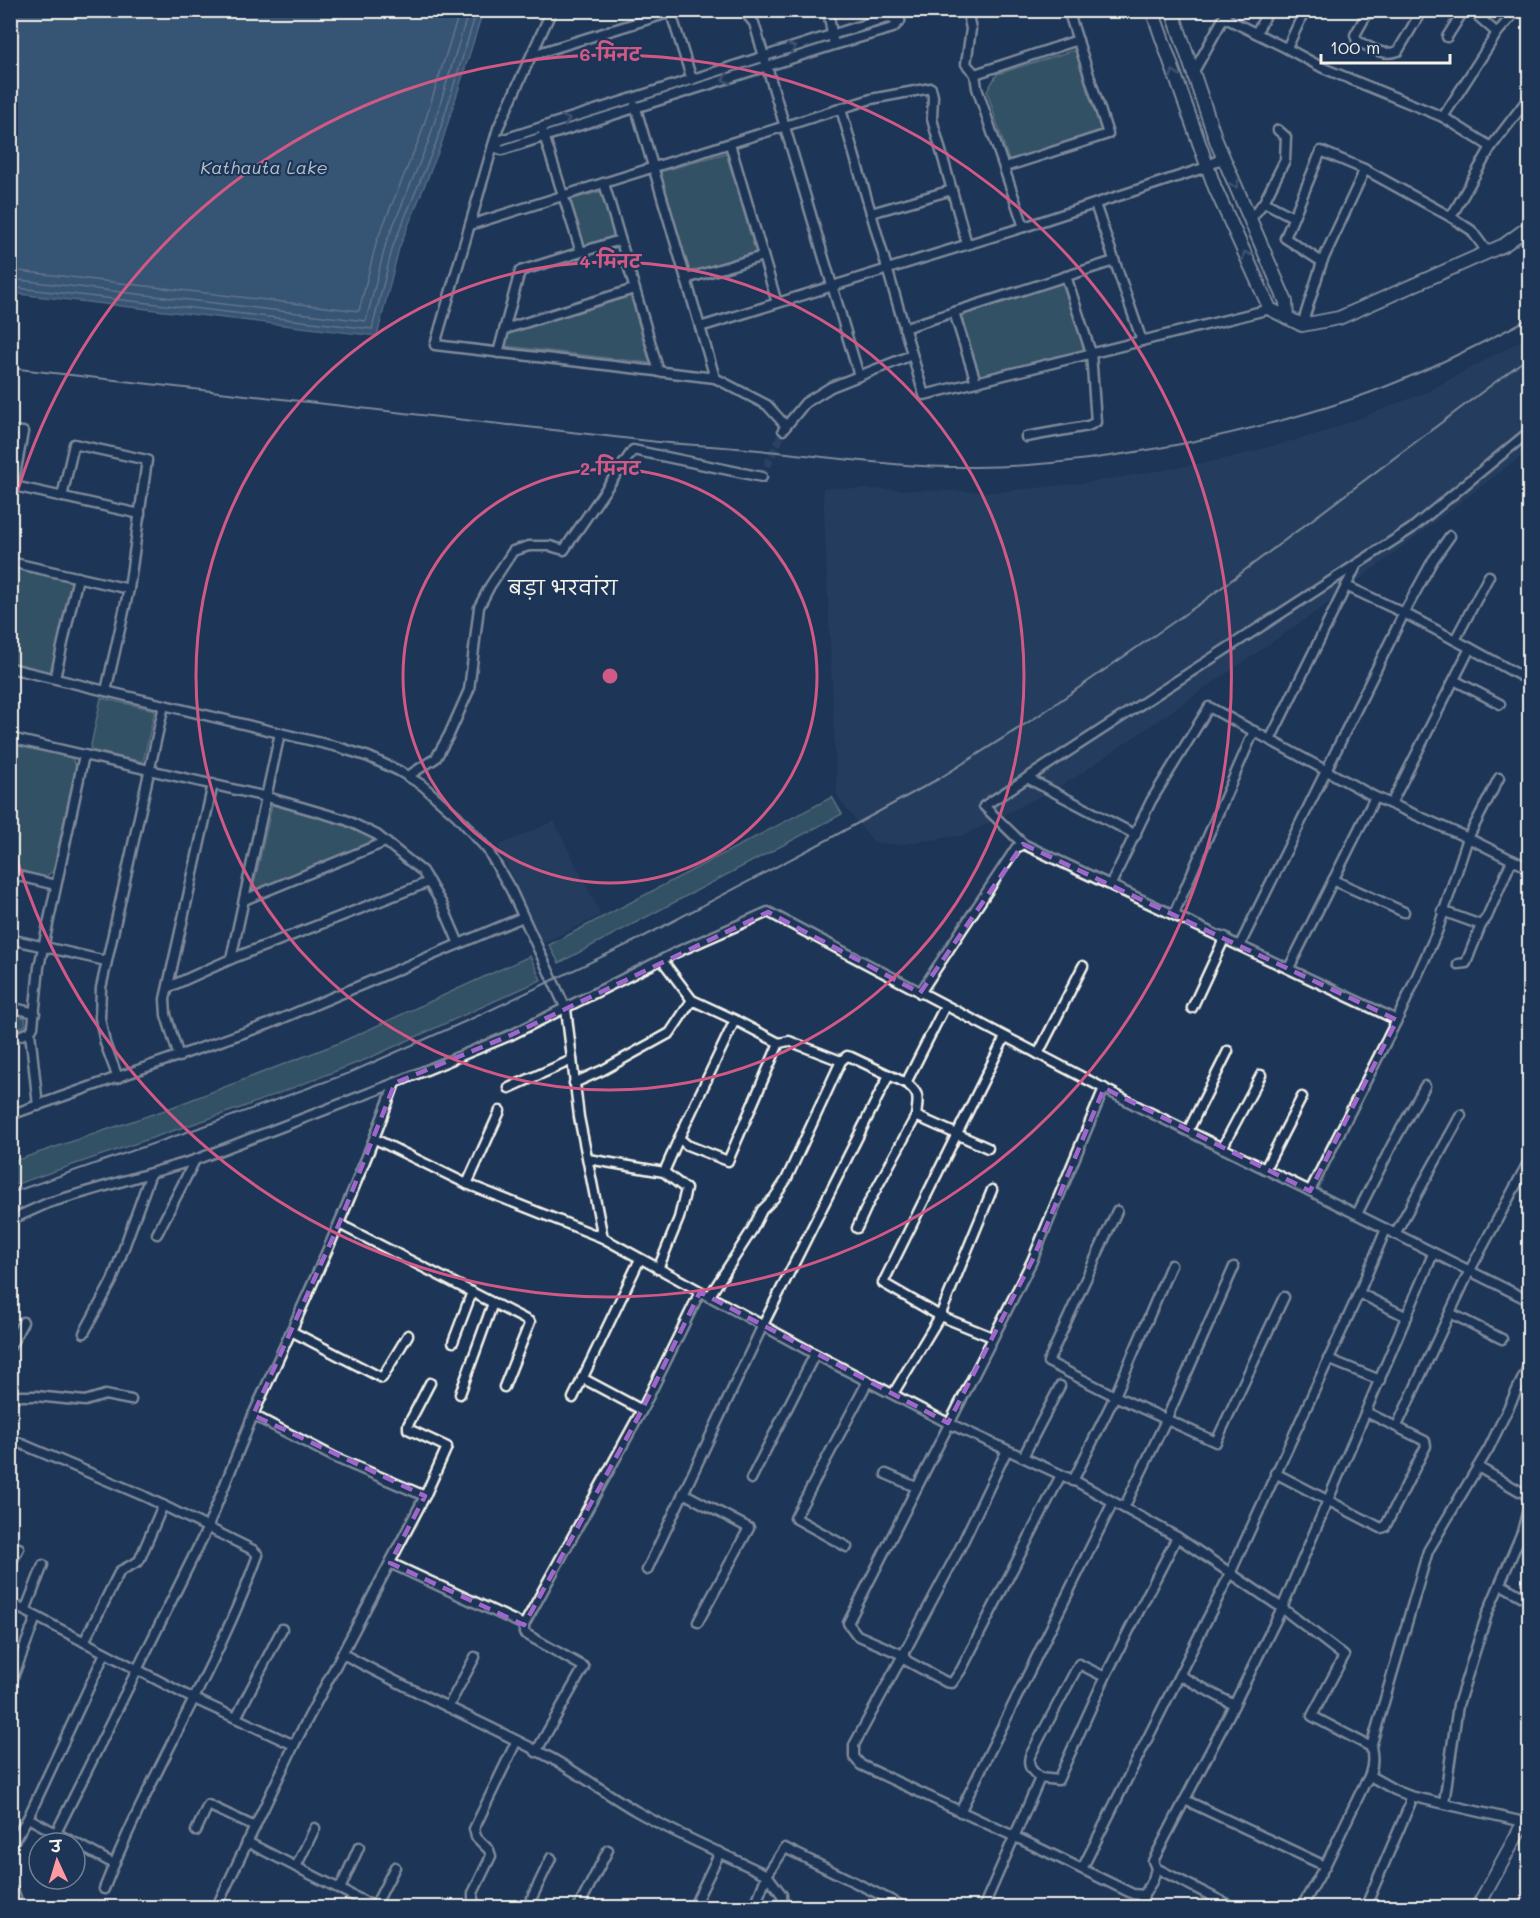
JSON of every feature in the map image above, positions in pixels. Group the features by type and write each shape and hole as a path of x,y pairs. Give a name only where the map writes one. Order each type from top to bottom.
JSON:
{"street":[{"path":"552,10 498,128 435,345 715,378 767,405 784,429 805,403 831,387 912,355"},
{"path":"743,10 754,23 859,376"},
{"path":"828,10 834,45"},
{"path":"898,10 900,21"},
{"path":"967,10 970,29 966,64 975,74 977,88 1024,227"},
{"path":"1005,167 1108,134 1068,10"},
{"path":"1152,10 1207,167 1270,309 1302,325 1340,318 1530,233"},
{"path":"1172,10 1223,157 1286,302 1287,318"},
{"path":"1256,33 1269,10"},
{"path":"1287,48 1305,10"},
{"path":"1369,10 1355,35 1357,41 1383,53 1392,54 1398,51 1422,10"},
{"path":"1447,37 1464,10"},
{"path":"1471,10 1497,33"},
{"path":"1443,117 1497,33 1517,10"},
{"path":"532,55 673,11 692,80"},
{"path":"1193,74 1227,14 1256,33 1323,68 1443,117 1491,147"},
{"path":"634,103 692,80 888,17 900,21"},
{"path":"492,147 502,150 543,132 634,103 893,28 900,21"},
{"path":"975,74 1078,40"},
{"path":"470,225 785,128 871,99 931,88 932,119 968,244"},
{"path":"1451,217 1491,147 1530,96"},
{"path":"634,103 715,378"},
{"path":"841,109 924,395 1270,309 1286,302"},
{"path":"1227,216 1248,214 1264,202 1285,160 1286,137 1278,130"},
{"path":"543,132 581,252"},
{"path":"730,144 777,303"},
{"path":"1322,262 1285,238 1322,151 1364,169 1451,217 1471,230 1488,253"},
{"path":"700,327 1095,204 1207,167 1223,157"},
{"path":"1302,325 1322,262 1364,169"},
{"path":"604,183 659,372"},
{"path":"871,213 952,190"},
{"path":"1264,202 1293,217"},
{"path":"1095,204 1142,341"},
{"path":"1504,245 1530,226"},
{"path":"498,352 520,271 620,240"},
{"path":"686,279 763,256"},
{"path":"904,328 1114,261"},
{"path":"1026,437 1088,426 1096,422 1091,353 1066,276"},
{"path":"505,329 634,289"},
{"path":"954,312 976,382"},
{"path":"10,431 23,432 10,502"},
{"path":"1397,1020 1225,937 1023,844 984,806 1411,529 1530,431"},
{"path":"62,497 74,444 147,460 129,589 106,691"},
{"path":"408,777 436,758 449,735 469,690 479,607 513,551 529,546 549,546 564,550 633,450 762,477"},
{"path":"14,486 140,514"},
{"path":"1240,945 1404,613 1433,560 1450,536"},
{"path":"10,562 129,589"},
{"path":"1270,740 1357,564"},
{"path":"1455,640 1489,576"},
{"path":"55,678 78,577"},
{"path":"1346,586 1404,613 1530,681"},
{"path":"1391,804 1470,648"},
{"path":"10,668 338,747 369,758 422,785 457,816 487,849 511,890 566,1009 579,1117 603,1238"},
{"path":"1454,680 1500,704"},
{"path":"118,1078 105,1043 100,1018 101,988 164,705"},
{"path":"1111,884 1151,801 1209,707 1375,797 1512,860 1528,865"},
{"path":"1174,914 1254,731"},
{"path":"231,959 280,733"},
{"path":"10,738 267,797 346,820 377,835 422,871 442,904 459,944"},
{"path":"38,1106 30,1032 35,1013 39,967 84,755"},
{"path":"1026,778 1136,836"},
{"path":"1310,1191 1397,1020 1432,942 1468,838 1499,778"},
{"path":"179,1057 166,1015 165,999 213,784"},
{"path":"1289,968 1375,797"},
{"path":"244,900 385,842"},
{"path":"920,993 1016,848 1023,844"},
{"path":"1458,964 1466,963 1512,860"},
{"path":"10,874 56,885"},
{"path":"1333,880 1404,912"},
{"path":"169,987 231,959 429,882"},
{"path":"1442,910 1481,925"},
{"path":"10,1220 48,1203 195,1160 395,1083 511,1035 662,960 768,912 1188,1131 1530,1301"},
{"path":"10,1115 269,1024 523,917"},
{"path":"1192,1008 1225,937"},
{"path":"10,939 106,961"},
{"path":"662,960 692,1000 779,1043 789,1041 841,1061"},
{"path":"1038,1054 1083,966"},
{"path":"574,1083 603,1070 670,1033 692,1000"},
{"path":"906,1083 945,1006"},
{"path":"10,1007 35,1013"},
{"path":"664,1172 735,1020"},
{"path":"10,1039 30,1032"},
{"path":"992,1337 940,1316 883,1282 1005,1037"},
{"path":"678,1138 687,1145 728,1161 779,1043"},
{"path":"1188,1131 1227,1051"},
{"path":"709,1297 752,1230 762,1210 774,1198 786,1180 841,1061 847,1056 906,1083 915,1089 918,1095 916,1116 857,1228"},
{"path":"510,1088 572,1060"},
{"path":"647,1570 762,1327 889,1075"},
{"path":"1222,1148 1261,1076"},
{"path":"57,1831 207,1528 375,1139 395,1083"},
{"path":"1356,1214 1425,1086"},
{"path":"1061,1475 962,1670 952,1683 907,1661 903,1655 857,1635 848,1623 1032,1261 1104,1088"},
{"path":"1265,1169 1302,1096"},
{"path":"467,1184 500,1111"},
{"path":"1395,1234 1461,1115"},
{"path":"916,1116 988,1148"},
{"path":"375,1139 467,1184 603,1238 762,1327 948,1423 1073,1481 1177,1537 1282,1608 1344,1656 1312,1716 1371,1747"},
{"path":"588,1159 664,1172 686,1189 680,1218 658,1269"},
{"path":"1396,1426 1469,1272 1530,1159"},
{"path":"158,1234 195,1160"},
{"path":"84,1333 112,1281 151,1173"},
{"path":"893,1394 940,1316 992,1190"},
{"path":"1117,1211 1048,1362 1115,1396 1216,1442 1284,1297"},
{"path":"339,1224 530,1322 504,1388"},
{"path":"1082,1869 1181,1676 1229,1576 1386,1229"},
{"path":"1137,1908 1153,1880 1156,1868 1153,1861 1282,1608 1433,1254"},
{"path":"573,1398 640,1259"},
{"path":"1073,1481 1115,1396 1171,1265"},
{"path":"1124,1508 1234,1267"},
{"path":"453,1342 472,1292"},
{"path":"536,1752 584,1667 532,1640 524,1633 524,1625 642,1410 700,1292"},
{"path":"1359,1293 1407,1317"},
{"path":"460,1394 493,1303"},
{"path":"1450,1313 1502,1339"},
{"path":"10,1347 23,1322"},
{"path":"291,1331 382,1378 408,1335"},
{"path":"751,1479 815,1354"},
{"path":"1328,1359 1380,1380"},
{"path":"1301,1908 1325,1866 1370,1776 1373,1754 1371,1747 1428,1551 1478,1467 1530,1363"},
{"path":"582,1378 642,1410"},
{"path":"847,1547 795,1518 868,1381"},
{"path":"216,1908 294,1746 425,1496 447,1448 408,1429 430,1383"},
{"path":"1023,1457 1060,1386"},
{"path":"10,1396 85,1401 105,1395 130,1400"},
{"path":"1275,1473 1381,1528 1385,1527 1426,1446 1425,1441 1366,1412"},
{"path":"254,1415 336,1458 425,1496"},
{"path":"10,1439 163,1505 253,1550 258,1555 195,1700 114,1864 104,1889"},
{"path":"1007,1450 960,1548 854,1745 854,1757 861,1765 1133,1894 1143,1895"},
{"path":"1444,1803 1458,1705 1487,1614 1522,1532 1530,1499 1478,1467"},
{"path":"886,1474 916,1487"},
{"path":"683,1493 749,1528 698,1622"},
{"path":"960,1812 1113,1502"},
{"path":"84,1642 120,1571 139,1561 163,1505"},
{"path":"1105,1677 1079,1664 1030,1756 1028,1764 1040,1778 1058,1780 1105,1677 1177,1537"},
{"path":"10,1565 19,1548"},
{"path":"390,1563 524,1625"},
{"path":"25,1611 43,1565"},
{"path":"1500,1584 1530,1601"},
{"path":"10,1603 195,1700 294,1746"},
{"path":"10,1685 36,1617"},
{"path":"236,1718 282,1629"},
{"path":"10,1847 28,1818 105,1653"},
{"path":"343,1654 561,1764 637,1811 767,1875 782,1895 783,1908"},
{"path":"448,1707 475,1657"},
{"path":"1181,1676 1234,1705"},
{"path":"478,1908 472,1902 473,1893 491,1856 489,1850 476,1838 474,1828 516,1742"},
{"path":"1370,1776 1410,1796 1527,1819 1477,1908"},
{"path":"982,1908 1040,1778"},
{"path":"1365,1908 1410,1804 1410,1796"},
{"path":"1185,1800 1325,1866"},
{"path":"196,1831 208,1805 255,1827"},
{"path":"28,1818 52,1831"},
{"path":"296,1867 315,1828"},
{"path":"247,1842 376,1907 395,1867"},
{"path":"340,1889 359,1847"},
{"path":"754,1908 767,1875 785,1848 907,1908"},
{"path":"87,1849 114,1864"},
{"path":"578,1908 608,1850"},
{"path":"693,1908 720,1852"},
{"path":"527,1908 551,1858"},
{"path":"1156,1868 1235,1908"},
{"path":"10,1890 14,1892 18,1904 15,1908"}],"highlighted area":[{"path":"1023,844 1397,1020 1310,1191 1104,1088 1032,1261 948,1423 700,1292 642,1410 524,1625 390,1563 425,1496 253,1415 339,1224 395,1083 511,1035 768,912 920,993"}],"shaded area":[{"path":"1529,336 1529,450 1326,605 1073,779 965,835 898,845 874,842 847,810 837,795 823,488 997,492 1092,482 1221,460 1321,433 1427,392"},
{"path":"554,821 601,915 543,943 498,846"}],"green space":[{"path":"1075,50 1101,130 1009,161 987,91 997,74"},
{"path":"726,153 756,253 690,273 660,172"},
{"path":"602,191 616,236 584,246 570,200"},
{"path":"1064,283 1086,350 978,377 960,315"},
{"path":"630,295 650,363 505,346 508,334"},
{"path":"11,566 73,581 51,672 11,662"},
{"path":"101,698 155,710 143,762 90,750"},
{"path":"11,743 71,757 76,766 53,871 45,877 11,869"},
{"path":"832,797 842,814 559,963 549,945"},
{"path":"272,805 336,822 372,838 373,842 252,893"},
{"path":"530,956 541,980 367,1059 243,1107 11,1186 11,1162 162,1111 339,1043"},
{"path":"11,1014 25,1018 26,1025 11,1031"}],"water":[{"name":"Kathauta Lake","path":"21,11 483,11 441,145 399,248 377,336 11,293 10,34"}],"tunnel":[{"path":"762,477 783,431"}],"railway":[{"path":"10,368 658,442 890,464 1000,467 1130,453 1207,439 1283,420 1358,397 1401,380 1530,318"},
{"path":"10,1193 349,1073 482,1014 641,938 940,778 1038,716 1201,603 1530,356"}],"district":[{"name":"बड़ा भरवांरा","path":"563,587"}]}
